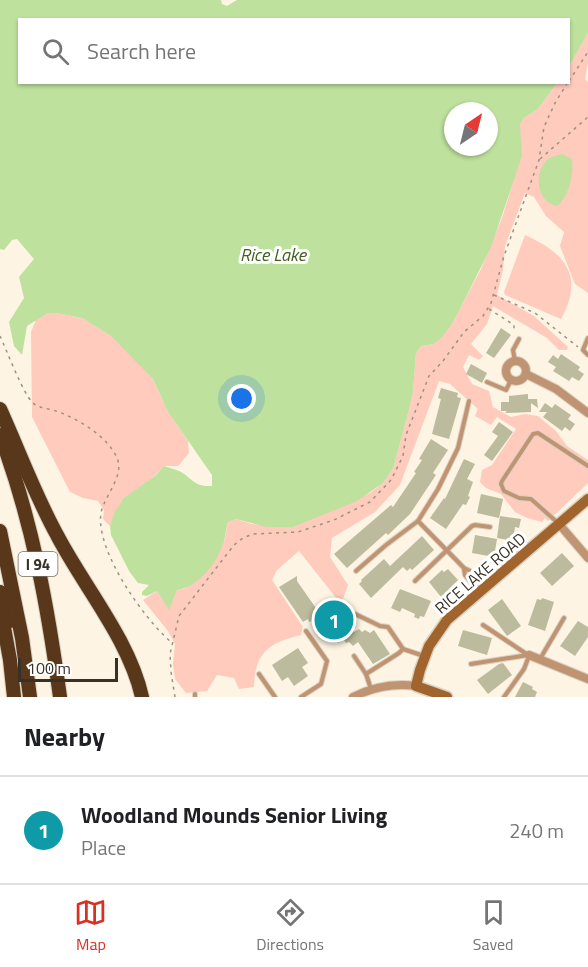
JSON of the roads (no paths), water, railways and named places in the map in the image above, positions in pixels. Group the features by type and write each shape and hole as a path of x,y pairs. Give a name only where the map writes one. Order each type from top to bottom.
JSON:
{"highway":[{"path":"0,410 56,534 124,650 136,676 142,697"},
{"name":"I 94","path":"0,435 29,522 50,620 60,697"},
{"name":"I 94","path":"0,531 22,638 30,697"},
{"path":"0,592 9,615 22,697"},
{"path":"0,606 14,697"}],"street":[{"path":"526,374 519,381 511,380 506,375 506,368 515,361 523,364 526,374 562,393 588,413"},
{"name":"RICE LAKE ROAD","path":"416,686 424,656 440,627 588,499"},
{"path":"559,524 588,558"},
{"path":"529,655 588,679"},
{"path":"353,697 371,689 390,685 416,686 447,697"}],"lane":[{"path":"588,338 583,350 588,355"},
{"path":"515,361 513,350 519,339"},
{"path":"487,382 506,390 511,380"},
{"path":"356,571 418,521 438,489 458,448 469,401"},
{"path":"559,524 531,499 519,498 504,491 502,481 533,434 538,433 588,466"},
{"path":"418,521 464,568 470,571 482,590"},
{"path":"415,581 472,526 490,527"},
{"path":"464,568 465,575 482,590"},
{"path":"351,612 380,626 388,627 403,649 424,656"},
{"path":"540,660 564,618"},
{"path":"483,625 529,655"},
{"path":"302,697 321,684 327,661 306,632"},
{"path":"366,674 403,649"},
{"path":"471,663 529,655"},
{"path":"504,697 524,669 529,655"},
{"path":"354,656 366,674 371,689"},
{"path":"259,674 275,697"}],"water":[{"name":"Rice Lake","path":"0,0 221,0 222,4 227,6 237,0 588,0 588,33 570,65 570,18 18,18 18,84 556,84 538,109 524,118 520,125 522,155 512,186 491,247 460,309 442,337 434,344 421,346 416,353 409,410 393,469 383,483 357,501 293,527 267,527 236,519 228,522 224,541 212,565 193,584 177,590 169,610 157,591 147,596 142,595 149,585 138,583 129,571 111,535 110,526 114,513 124,498 156,475 164,466 179,471 194,482 206,486 212,486 212,475 168,412 153,379 111,336 82,318 48,313 27,326 22,355 14,346 9,322 24,298 19,277 34,259 17,239 12,240 4,250 0,249"},
{"path":"562,154 572,159 572,171 568,191 557,206 544,199 539,178 543,164 553,156"}],"place":[{"name":"Woodland Mounds Senior Living","path":"334,620"}]}
